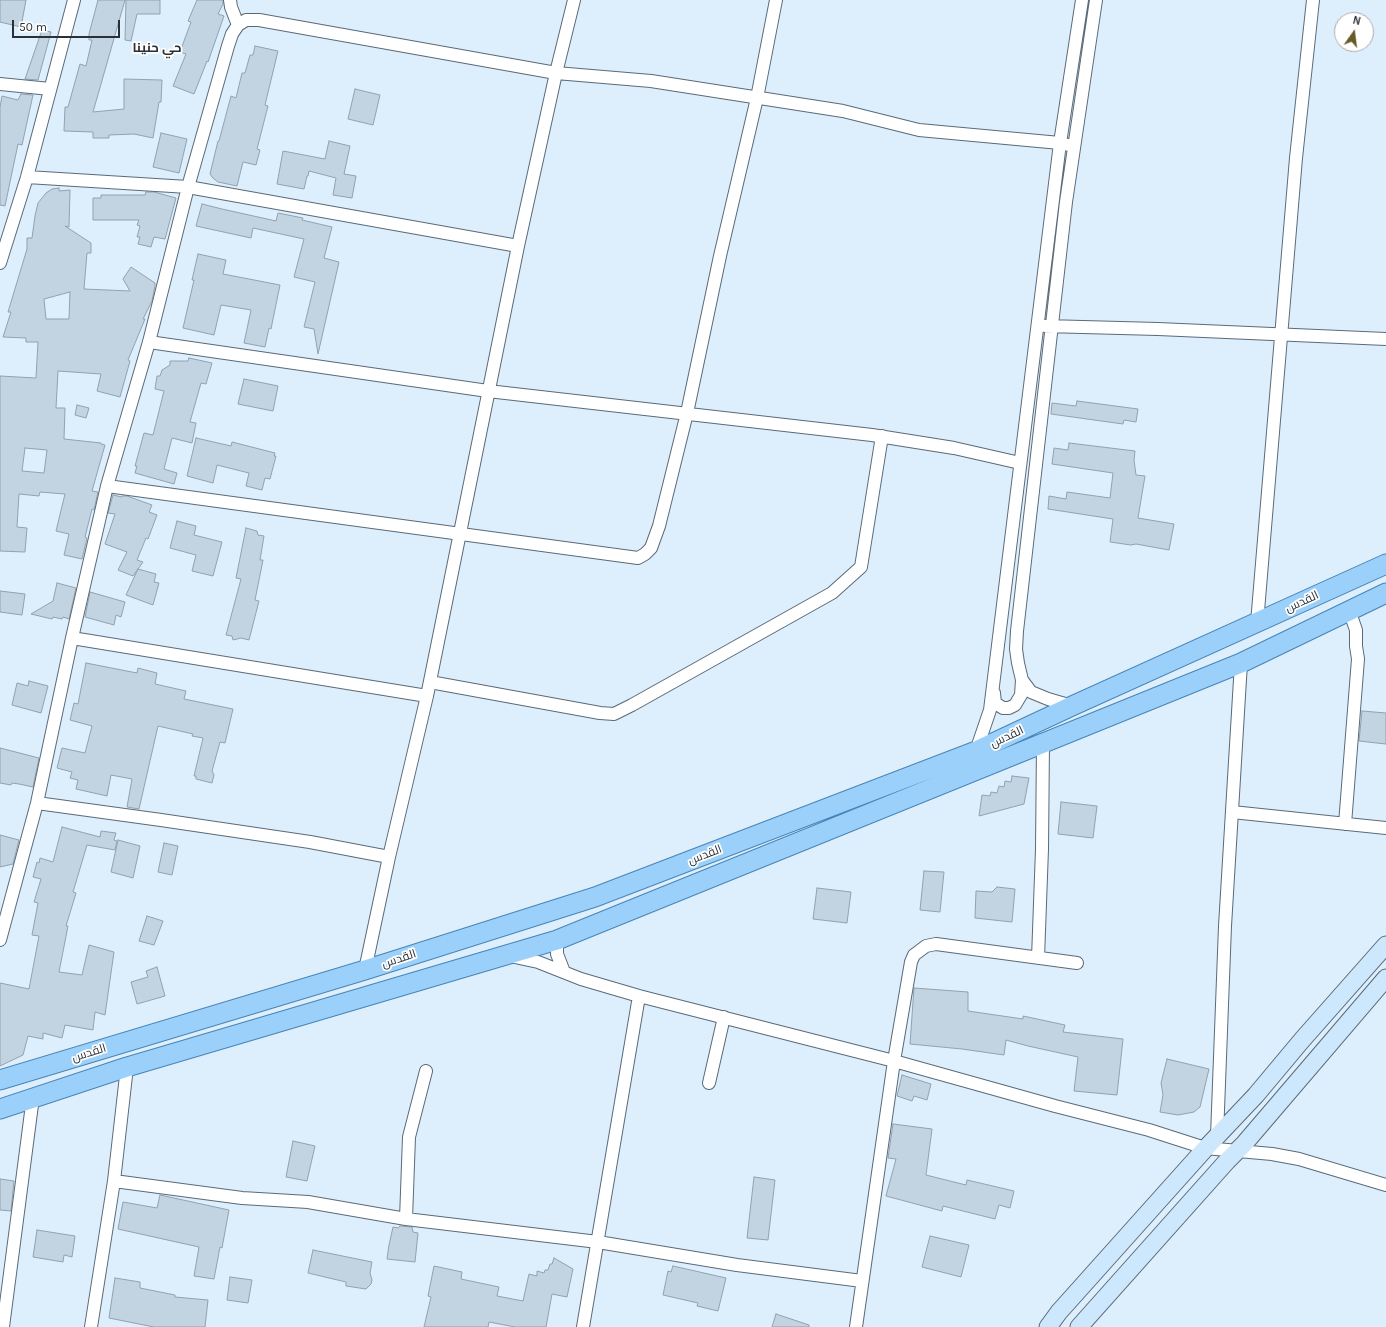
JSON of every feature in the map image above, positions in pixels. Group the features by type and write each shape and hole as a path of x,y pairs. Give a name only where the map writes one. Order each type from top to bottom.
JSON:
{"main road":[{"name":"القدس","path":"0,1080 365,970 595,897 976,751 1386,564"},
{"name":"القدس","path":"0,1109 127,1067 557,940 1241,663 1386,593"},
{"path":"1048,1327 1064,1306 1211,1142 1256,1095 1386,944"},
{"path":"1079,1327 1236,1152 1386,978"}],"street":[{"path":"1,256 27,176 74,0"},
{"path":"230,0 238,25"},
{"path":"365,970 389,857 430,682 518,246 556,73 574,0"},
{"path":"107,486 638,558 645,554 651,548 655,538 687,413 720,256 757,98 776,0"},
{"path":"976,751 990,710 1060,143 1082,0"},
{"path":"993,686 995,703 1003,708 1009,708 1015,705 1021,695 1022,680 1016,649 1017,631 1051,326 1073,146 1096,0"},
{"path":"1257,623 1296,158 1313,0"},
{"path":"0,940 37,803 72,638 107,486 149,342 188,187 228,46 232,34 238,25 246,20 259,20 556,73 651,81 843,111 919,130 1060,143 1073,146"},
{"path":"0,84 50,89"},
{"path":"27,176 188,187 518,246"},
{"path":"1038,326 1158,329 1386,339"},
{"path":"149,342 488,391 882,436 954,448 1020,462"},
{"path":"430,682 600,713 614,714 832,593 861,567 882,436"},
{"path":"1345,824 1358,659 1356,630 1349,610"},
{"path":"72,638 427,696"},
{"path":"1211,1142 1241,663"},
{"path":"1022,680 1031,692 1072,706"},
{"path":"1038,958 1042,850 1042,743"},
{"path":"37,803 310,842 389,857"},
{"path":"1232,812 1386,828"},
{"path":"557,940 557,954 564,972"},
{"path":"856,1327 894,1061 911,962 914,955 926,946 936,944 1077,963"},
{"path":"505,955 538,962 581,979 639,996 894,1061 1054,1106 1149,1130 1211,1142 1236,1152 1272,1154 1299,1159 1386,1184"},
{"path":"583,1327 639,996"},
{"path":"709,1083 724,1017"},
{"path":"91,1327 114,1181 127,1067"},
{"path":"406,1219 409,1137 426,1071"},
{"path":"3,1327 34,1097"},
{"path":"114,1181 242,1198 308,1202 406,1219 598,1242 738,1265 862,1281"}],"building":[{"path":"0,0 26,0 21,27 0,22"},
{"path":"98,0 125,0 93,112 124,109 124,79 162,80 161,102 159,102 153,138 134,134 109,135 109,138 93,138 93,132 64,131 65,107 68,107 80,64 86,66 92,40 89,40 89,34"},
{"path":"126,0 160,0 160,14 137,14 131,41 125,40"},
{"path":"197,0 223,0 223,4 218,14 224,16 208,62 207,61 194,94 173,86 186,54 180,52 191,22 188,21"},
{"path":"42,30 51,32 38,80 25,79"},
{"path":"255,46 278,51 265,105 268,106 257,149 260,150 256,165 243,162 237,186 218,182 210,174 231,96 236,98 242,73 245,73 250,55 253,55"},
{"path":"355,89 380,95 373,125 348,119"},
{"path":"21,94 33,95 22,145 18,144 5,206 0,205 0,107 2,96 18,100"},
{"path":"161,133 187,139 179,173 153,167"},
{"path":"329,141 350,146 344,174 356,176 352,198 333,195 336,178 309,171 304,189 277,184 283,151 325,159"},
{"path":"59,188 59,191 70,190 69,227 65,226 91,243 91,253 87,253 84,289 130,291 123,279 131,267 155,283 152,301 143,319 145,319 128,360 130,361 120,397 97,391 101,374 58,371 56,408 65,408 64,439 101,443 105,445 92,491 98,492 85,537 87,538 82,559 64,555 69,534 56,531 65,494 40,492 39,496 19,494 17,527 27,528 25,552 0,551 0,376 36,378 38,342 26,342 26,338 3,337 11,312 8,312 27,249 27,238 32,238 38,203 46,193 52,189","holes":["70,292 69,319 46,319 44,299","25,448 47,450 44,473 22,471"]},
{"path":"146,192 154,192 176,198 165,239 154,237 151,247 138,244 140,237 137,237 140,226 137,225 139,220 93,220 93,198 101,198 101,195 145,195"},
{"path":"202,204 276,221 278,213 303,218 302,220 332,227 324,258 339,262 318,354 314,329 304,327 315,282 294,277 304,239 253,228 251,238 196,226"},
{"path":"198,254 226,260 223,274 280,285 271,329 269,328 265,347 244,343 251,310 221,305 214,335 183,328 194,280 192,280"},
{"path":"189,358 212,363 206,384 201,383 190,422 196,423 192,443 172,438 164,469 177,473 174,484 135,473 137,466 135,466 144,433 153,435 164,391 155,389 157,376 160,376 162,370 170,365 170,361 188,361"},
{"path":"244,379 278,386 273,411 238,404"},
{"path":"1077,401 1138,409 1136,422 1124,420 1123,424 1051,414 1052,403 1076,406"},
{"path":"77,405 89,408 86,418 75,415"},
{"path":"196,438 231,446 232,442 275,453 274,456 276,456 270,479 265,478 262,490 246,486 249,473 217,465 213,483 187,476"},
{"path":"1069,443 1135,451 1134,460 1136,475 1145,476 1138,518 1174,524 1169,550 1136,544 1131,545 1110,542 1113,519 1048,509 1049,496 1066,499 1067,492 1110,498 1113,473 1052,464 1054,448 1068,450"},
{"path":"113,495 122,497 127,496 152,505 149,512 157,515 148,539 146,538 137,560 143,562 133,576 118,570 127,552 105,544 115,514 108,513"},
{"path":"177,521 196,526 194,535 222,542 213,576 192,571 196,555 170,548"},
{"path":"246,528 257,531 258,535 264,536 260,560 263,560 255,600 259,601 249,640 241,638 233,640 232,636 226,635 241,579 236,578"},
{"path":"138,569 156,574 154,582 159,583 153,605 126,595"},
{"path":"57,583 76,588 69,619 63,617 62,619 53,617 52,619 31,614 53,601"},
{"path":"0,591 25,594 22,615 0,612"},
{"path":"90,592 125,602 121,617 116,615 114,625 85,617"},
{"path":"86,663 137,673 138,668 157,673 155,684 186,691 184,699 233,709 225,743 220,742 212,771 214,775 212,783 196,779 196,776 194,776 203,738 192,736 193,734 158,726 139,809 127,807 132,779 111,775 107,796 76,789 78,780 70,778 72,772 57,768 62,748 85,753 92,726 70,720 74,703 78,704"},
{"path":"29,681 48,686 41,713 12,705 17,683 28,686"},
{"path":"1362,711 1386,713 1386,744 1359,741"},
{"path":"0,748 39,758 33,787 12,783 11,785 0,783"},
{"path":"1012,776 1029,778 1024,804 979,816 982,795 990,796 991,792 997,793 999,786 1004,787 1005,781 1011,782"},
{"path":"1061,802 1097,806 1093,838 1058,834"},
{"path":"62,827 100,837 101,831 116,833 114,840 117,841 115,850 87,845 73,892 76,893 66,926 68,926 59,972 82,975 89,945 114,952 105,1015 95,1012 93,1030 65,1025 62,1038 43,1033 43,1039 28,1036 23,1055 0,1066 0,983 29,989 39,936 32,935 38,903 34,902 41,879 33,877 37,862 39,863 40,858 53,862"},
{"path":"0,835 19,840 13,864 0,867"},
{"path":"118,840 140,846 133,878 111,872"},
{"path":"164,843 178,846 172,875 158,872"},
{"path":"924,871 944,872 940,912 920,910"},
{"path":"997,887 1015,889 1012,922 975,918 976,891 992,892"},
{"path":"817,888 851,892 847,923 813,919"},
{"path":"147,916 163,921 154,945 139,941"},
{"path":"157,967 165,996 137,1004 131,982 148,977 146,971"},
{"path":"914,988 968,992 968,1011 1023,1019 1023,1016 1065,1025 1063,1032 1123,1039 1117,1095 1074,1091 1078,1057 1006,1040 1004,1055 910,1044"},
{"path":"1167,1059 1209,1069 1200,1107 1194,1112 1178,1115 1160,1112 1163,1095 1161,1083"},
{"path":"902,1075 931,1084 927,1100 914,1096 912,1101 897,1096"},
{"path":"893,1124 932,1129 926,1175 966,1185 967,1180 1014,1191 1010,1208 999,1205 995,1219 943,1206 942,1211 886,1196 896,1159 888,1158"},
{"path":"293,1141 315,1146 307,1181 286,1177"},
{"path":"754,1177 775,1180 768,1240 747,1238"},
{"path":"0,1179 14,1181 11,1211 0,1210"},
{"path":"160,1195 229,1210 222,1248 220,1247 214,1279 194,1276 199,1247 118,1229 123,1202 157,1208"},
{"path":"400,1226 412,1227 413,1232 418,1233 415,1262 387,1259 393,1227 398,1228"},
{"path":"37,1230 75,1236 72,1257 64,1255 63,1262 33,1257"},
{"path":"930,1236 969,1245 961,1277 922,1267"},
{"path":"313,1250 372,1262 370,1273 372,1280 371,1284 366,1289 346,1286 346,1282 308,1273"},
{"path":"554,1258 573,1269 567,1297 552,1294 546,1327 515,1327 489,1322 488,1327 424,1327 431,1297 428,1296 434,1266 462,1272 461,1279 499,1287 497,1296 523,1301 529,1274 537,1276 537,1271 544,1273 545,1270 548,1270 550,1264 552,1264"},
{"path":"673,1266 726,1278 718,1311 697,1306 698,1303 663,1295 668,1271 671,1272"},
{"path":"230,1277 252,1280 248,1303 227,1300"},
{"path":"115,1278 140,1282 140,1288 175,1295 175,1297 208,1300 205,1327 154,1327 109,1318"},
{"path":"776,1314 809,1325 809,1327 772,1327"}],"district":[{"name":"حي حنينا","path":"157,48"}]}
